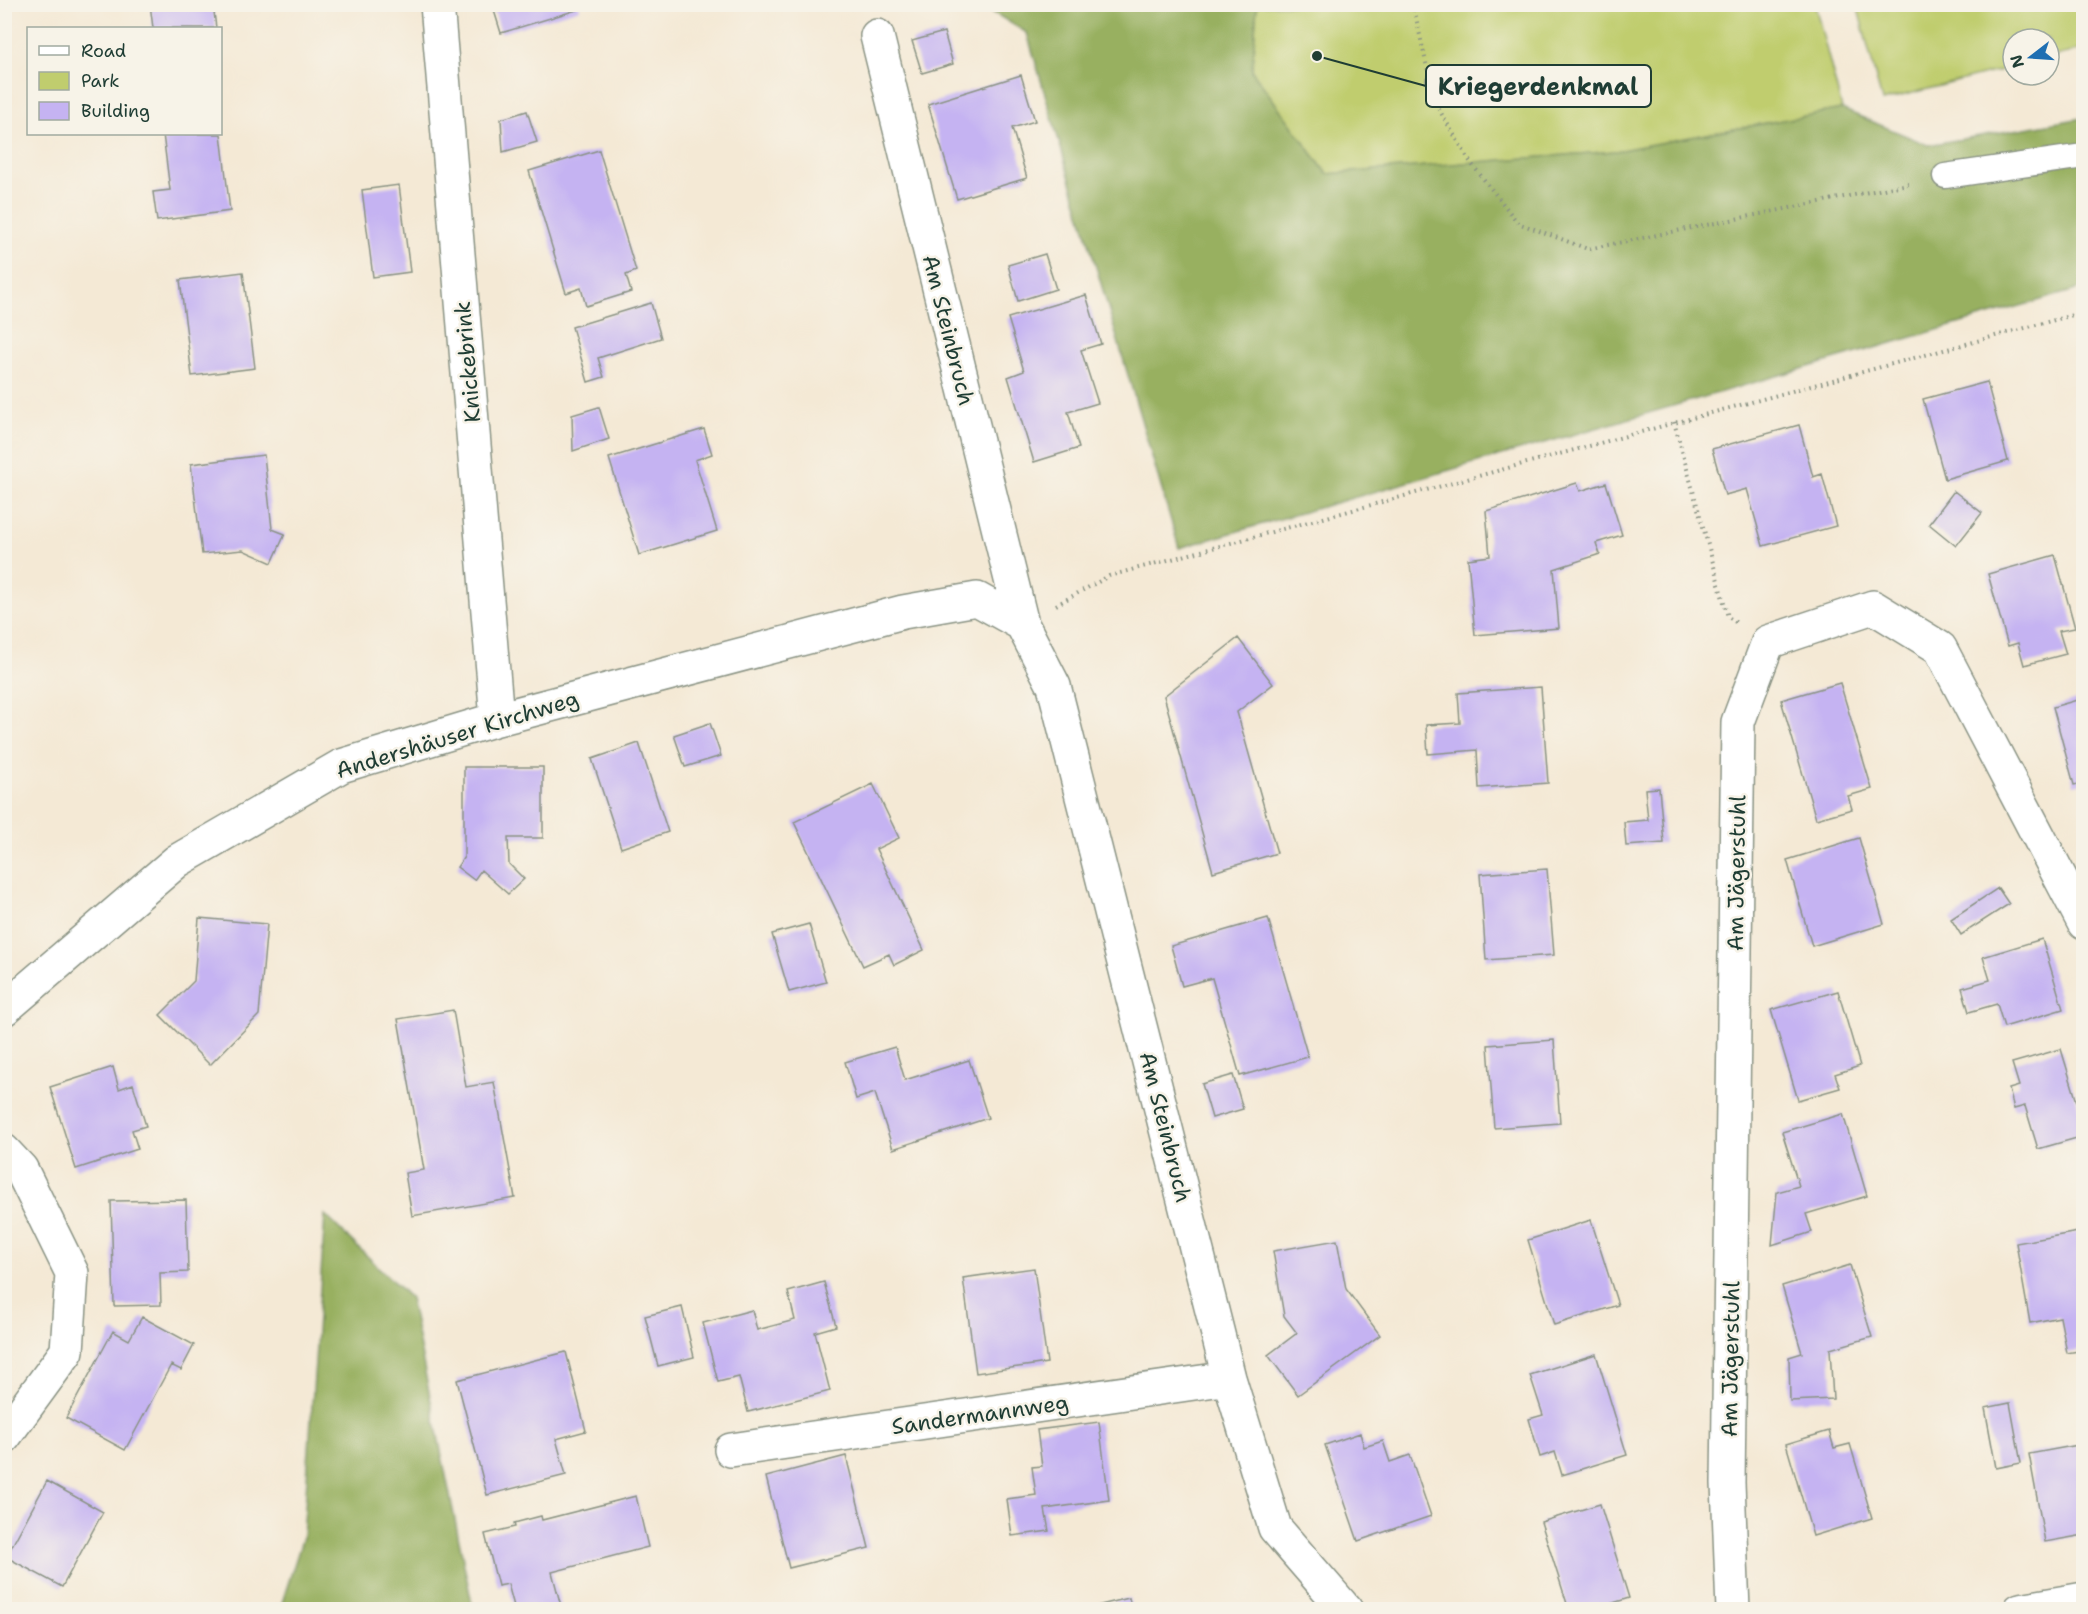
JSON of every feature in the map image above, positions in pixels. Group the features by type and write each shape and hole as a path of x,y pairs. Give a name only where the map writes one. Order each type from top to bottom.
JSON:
{"street":[{"name":"Knickebrink","path":"437,4 497,719"},
{"name":"Am Steinbruch","path":"877,36 1022,624 1054,686 1229,1378 1275,1528 1346,1610"},
{"name":"Andershäuser Kirchweg","path":"4,1009 177,861 340,766 497,719 903,612 977,599 1022,624"},
{"path":"1768,642 1873,607 1940,648 2084,923"},
{"name":"Am Jägerstuhl","path":"1733,1610 1728,1483 1738,722 1768,642"},
{"path":"4,1151 21,1169 72,1273 67,1351 4,1437"},
{"name":"Sandermannweg","path":"731,1450 1229,1378"},
{"path":"2020,1610 2084,1599"}],"lane":[{"path":"1945,176 2084,156"}],"path":[{"path":"1413,4 1435,103 1471,163 1518,223 1588,249 1858,196 1945,176"},
{"path":"1599,83 1628,75"},
{"path":"1022,624 1108,576 2084,312"},
{"path":"1674,422 1728,617 1768,642"}],"green space":[{"path":"981,5 1257,5 1252,71 1327,174 1616,151 1842,109 1928,145 2083,118 2083,288 1179,548 1027,33"},
{"path":"1257,5 1815,5 1842,109 1616,151 1327,174 1252,71"},
{"path":"1857,5 2083,5 2083,49 2061,55 2061,27 2001,27 2001,70 1882,101"},
{"path":"325,1215 410,1298 473,1609 280,1609 303,1537"}],"building":[{"path":"150,4 213,4 216,27 153,27"},
{"path":"492,4 579,4 580,9 501,33"},
{"path":"944,32 953,64 922,73 912,41"},
{"path":"1021,75 1035,121 1012,128 1027,178 957,199 928,104"},
{"path":"527,111 537,142 503,152 501,119"},
{"path":"163,135 221,135 230,211 157,221 153,192 170,190"},
{"path":"599,150 636,271 626,275 631,292 586,306 581,288 566,293 529,171"},
{"path":"399,185 410,272 373,277 362,190"},
{"path":"1045,254 1056,289 1018,301 1008,265"},
{"path":"243,272 255,368 192,376 180,280"},
{"path":"1086,295 1101,344 1081,350 1098,403 1068,412 1079,448 1034,462 1008,377 1024,371 1008,318"},
{"path":"651,303 661,338 598,358 604,377 588,382 572,327"},
{"path":"1987,382 2008,461 1945,479 1923,399"},
{"path":"599,407 609,439 573,451 572,415"},
{"path":"1799,425 1813,477 1822,474 1836,526 1763,546 1747,489 1725,495 1712,449"},
{"path":"704,429 712,454 695,460 717,531 639,555 609,458"},
{"path":"264,455 272,529 285,534 272,563 243,550 202,554 191,464"},
{"path":"1577,483 1580,491 1606,483 1622,535 1596,543 1600,554 1554,569 1559,628 1475,635 1468,559 1490,556 1486,511"},
{"path":"1954,491 1982,513 1956,546 1929,524"},
{"path":"2055,555 2075,628 2059,631 2066,654 2024,665 2018,643 2008,646 1988,574"},
{"path":"1238,638 1273,684 1237,712 1277,853 1213,872 1164,696"},
{"path":"1840,683 1872,789 1848,796 1852,809 1816,819 1781,700"},
{"path":"1541,687 1548,783 1479,788 1477,750 1428,754 1426,725 1460,723 1458,693"},
{"path":"2084,698 2084,783 2074,785 2053,707"},
{"path":"710,723 721,756 685,767 674,735"},
{"path":"639,743 668,832 621,848 592,759"},
{"path":"464,767 543,767 543,838 508,838 509,864 524,879 508,894 481,870 474,880 457,867 464,857"},
{"path":"873,784 899,838 876,849 924,950 894,965 889,954 863,966 794,822"},
{"path":"1659,788 1664,843 1626,846 1624,822 1648,820 1645,789"},
{"path":"1859,838 1884,924 1812,946 1787,860"},
{"path":"1547,869 1554,955 1486,960 1480,874"},
{"path":"1998,888 2009,904 1961,935 1951,919"},
{"path":"199,918 267,924 259,1015 210,1065 160,1015 194,981"},
{"path":"1268,918 1308,1057 1240,1076 1212,978 1182,986 1171,946"},
{"path":"809,924 826,982 789,992 772,934"},
{"path":"2042,939 2063,1009 2004,1027 1997,1004 1969,1012 1962,988 1990,980 1983,957"},
{"path":"1838,991 1860,1066 1835,1074 1840,1088 1798,1100 1771,1010"},
{"path":"453,1010 466,1087 494,1082 515,1198 412,1216 405,1173 424,1170 398,1019"},
{"path":"1554,1040 1560,1123 1494,1128 1488,1045"},
{"path":"895,1047 905,1080 969,1060 988,1118 893,1149 875,1093 856,1099 845,1062"},
{"path":"2061,1049 2084,1125 2084,1136 2038,1149 2025,1106 2014,1109 2009,1089 2019,1086 2012,1063"},
{"path":"113,1067 119,1089 133,1084 146,1126 132,1130 138,1149 76,1169 50,1087"},
{"path":"1233,1075 1243,1109 1212,1118 1202,1084"},
{"path":"1843,1114 1867,1196 1806,1214 1812,1232 1772,1245 1777,1192 1799,1186 1782,1132"},
{"path":"186,1200 188,1272 160,1273 161,1305 114,1306 111,1201"},
{"path":"1591,1220 1618,1305 1554,1325 1528,1240"},
{"path":"2084,1231 2084,1350 2067,1353 2060,1317 2030,1323 2016,1243"},
{"path":"1337,1240 1346,1289 1380,1335 1298,1395 1268,1355 1297,1333 1284,1316 1273,1251"},
{"path":"1850,1265 1872,1337 1830,1349 1833,1399 1790,1401 1789,1357 1802,1353 1782,1286"},
{"path":"1034,1268 1047,1363 976,1373 963,1278"},
{"path":"824,1282 836,1326 815,1332 830,1391 748,1412 739,1377 718,1382 703,1323 752,1310 757,1330 795,1320 788,1292"},
{"path":"682,1307 694,1357 658,1366 645,1316"},
{"path":"142,1317 194,1345 181,1370 171,1365 125,1450 66,1418 113,1331 129,1340"},
{"path":"566,1352 586,1431 556,1439 566,1475 487,1495 457,1380"},
{"path":"1596,1354 1627,1455 1562,1475 1555,1452 1540,1457 1529,1419 1543,1415 1530,1375"},
{"path":"2010,1403 2021,1463 1996,1468 1985,1408"},
{"path":"1099,1422 1109,1500 1045,1509 1049,1531 1012,1536 1007,1499 1036,1495 1032,1467 1042,1466 1037,1430"},
{"path":"1829,1431 1834,1448 1850,1444 1872,1518 1813,1536 1786,1444"},
{"path":"1360,1433 1364,1447 1383,1441 1390,1462 1410,1455 1431,1516 1358,1541 1325,1445"},
{"path":"2084,1444 2084,1535 2045,1542 2029,1454"},
{"path":"846,1456 869,1548 789,1568 766,1477"},
{"path":"47,1481 103,1512 62,1587 6,1557"},
{"path":"636,1496 648,1547 552,1572 562,1610 515,1610 508,1584 498,1586 485,1534 515,1527 514,1523 541,1516 542,1520"},
{"path":"1600,1504 1629,1598 1591,1610 1569,1610 1541,1522"},
{"path":"1129,1598 1132,1610 1084,1610 1084,1609"}],"place":[{"name":"Kriegerdenkmal","path":"1317,56"}]}
